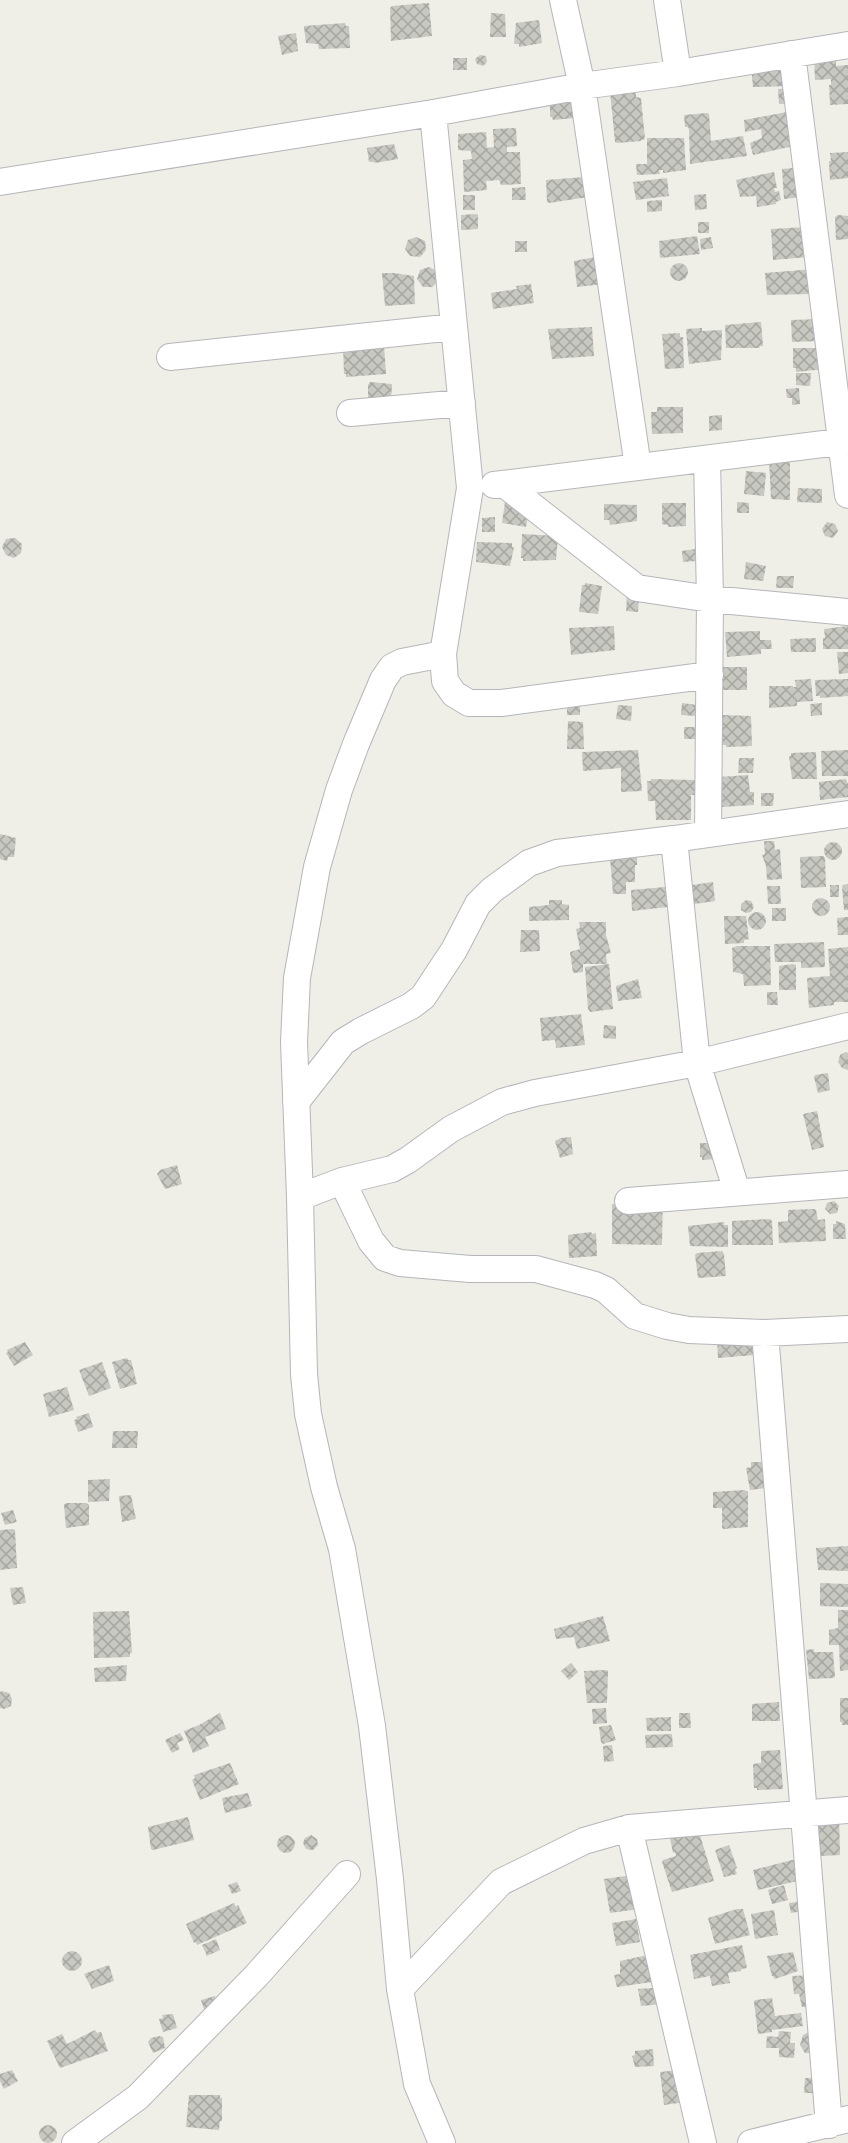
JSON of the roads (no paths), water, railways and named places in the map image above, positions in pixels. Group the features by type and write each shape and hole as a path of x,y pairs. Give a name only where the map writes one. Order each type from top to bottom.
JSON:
{"street":[{"path":"563,0 582,86 638,467"},
{"path":"667,0 678,73"},
{"path":"0,182 433,113 582,86 848,45"},
{"path":"792,54 845,441 848,495"},
{"path":"433,113 470,488 443,654 445,681 454,694 469,703 501,703 710,675"},
{"path":"170,357 454,327"},
{"path":"350,413 462,403"},
{"path":"470,488 845,441"},
{"path":"707,459 710,599 708,834"},
{"path":"504,484 637,588 710,599 848,612"},
{"path":"442,2143 417,2084 400,1989 372,1726 342,1549 324,1486 308,1414 304,1374 294,1042 297,978 317,867 339,790 356,744 383,680 392,666 443,654"},
{"path":"296,1102 343,1042 411,1006 423,997 454,951 478,904 510,875 529,863 557,853 848,814"},
{"path":"674,839 697,1063 737,1192"},
{"path":"300,1197 342,1181 392,1168 408,1160 451,1129 502,1102 535,1093 697,1063 848,1026"},
{"path":"342,1181 371,1241 385,1258 415,1266 536,1269 606,1290 635,1316 689,1330 765,1333 848,1329"},
{"path":"628,1201 848,1184"},
{"path":"751,2143 839,2122 804,1814 765,1333"},
{"path":"400,1989 501,1882 584,1840 629,1828 848,1810"},
{"path":"629,1828 703,2143"},
{"path":"75,2143 138,2097 256,1976 347,1874"}]}
